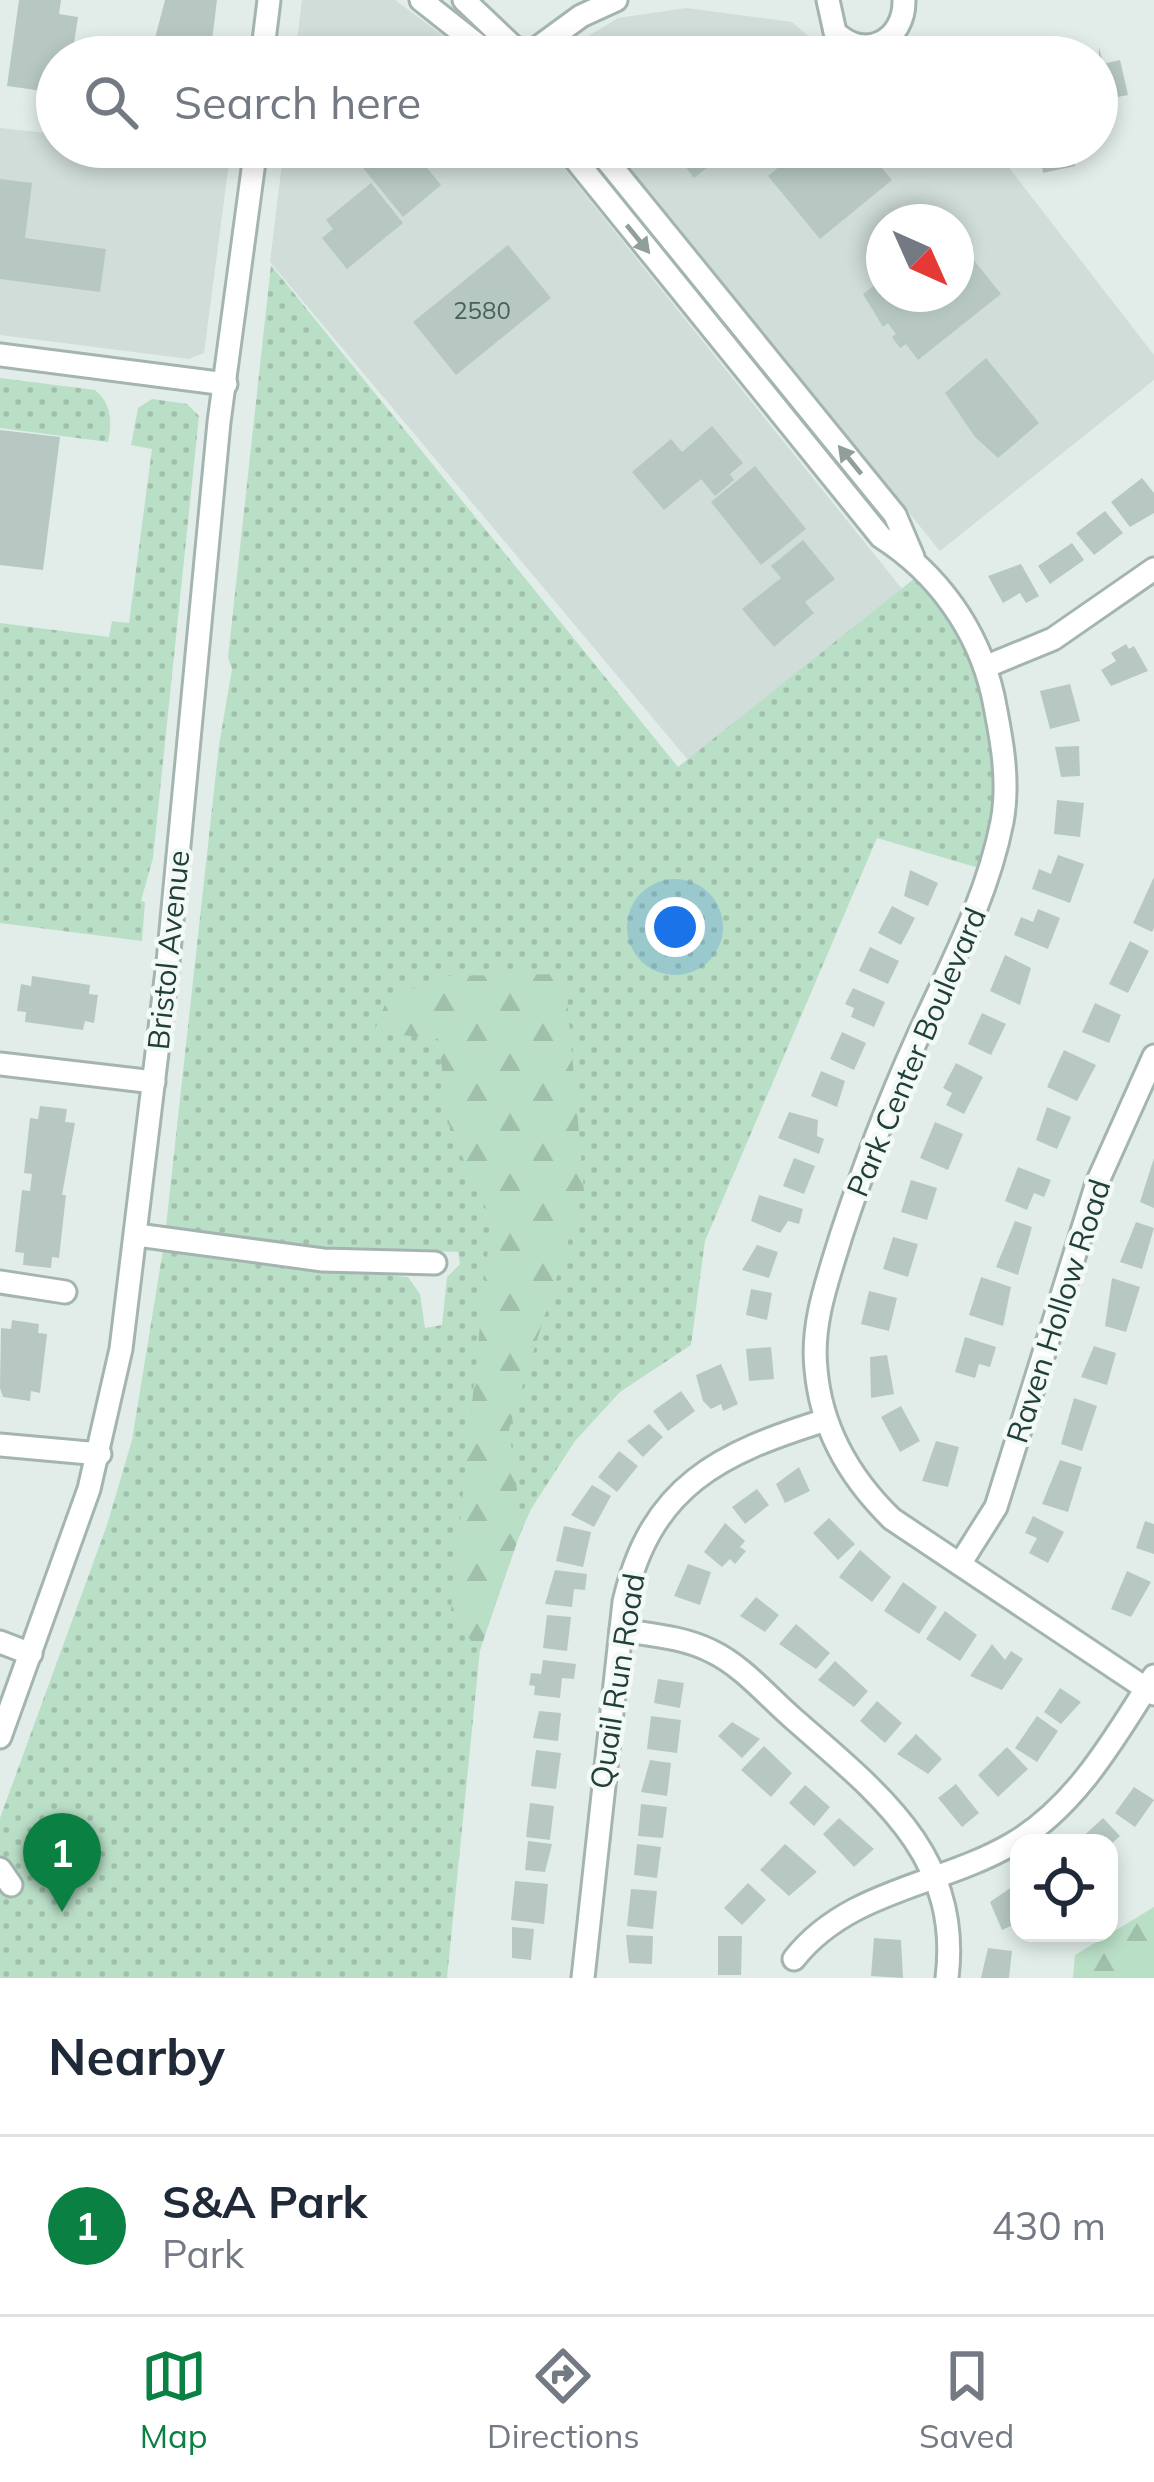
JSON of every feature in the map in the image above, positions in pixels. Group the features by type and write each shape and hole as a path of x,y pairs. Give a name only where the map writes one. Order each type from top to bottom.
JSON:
{"street":[{"path":"265,36 269,0"},
{"path":"421,0 466,36"},
{"path":"464,0 503,36"},
{"path":"552,36 616,0"},
{"path":"891,36 904,0"},
{"path":"821,1 835,32 843,36"},
{"name":"Bristol Avenue","path":"0,1737 100,1454 137,1235 226,384 253,168"},
{"name":"Park Center Boulevard","path":"583,168 881,537 913,557"},
{"name":"Park Center Boulevard","path":"613,168 895,515 913,557 950,601 985,667 1003,755 1002,822 980,899 879,1125 825,1288 815,1365 826,1420 864,1490 892,1519 1151,1686"},
{"path":"0,355 226,384"},
{"path":"985,667 1053,639 1154,569"},
{"name":"Raven Hollow Road","path":"960,1564 985,1529 1002,1490 1097,1183 1154,1056"},
{"path":"0,1064 154,1082"},
{"path":"137,1235 322,1260 435,1263"},
{"path":"0,1282 65,1292"},
{"name":"Quail Run Road","path":"583,1978 621,1630 638,1553 681,1489 745,1447 826,1420"},
{"path":"0,1445 100,1454"},
{"path":"621,1630 692,1643 734,1665 891,1804 938,1876 948,1932 947,1978"},
{"path":"0,1642 31,1654"},
{"path":"794,1959 832,1921 995,1853 1052,1815 1080,1785 1151,1686"}],"shaded area":[{"path":"302,0 395,0 444,36 298,36"},
{"path":"686,8 792,22 808,36 588,36 618,18"},
{"path":"0,128 36,132 36,168 228,168 204,353 189,359 0,335"},
{"path":"281,168 564,168 911,600 699,773 270,262"},
{"path":"630,168 1009,168 1154,355 1154,380 940,551"}],"green space":[{"path":"271,265 678,767 925,570 978,650 1004,760 989,871 877,838 705,1241 691,1345 620,1392 575,1441 531,1509 508,1562 480,1650 447,1978 0,1978 0,1818 107,1525 132,1440 163,1250 181,1246 290,1266 408,1277 420,1294 425,1328 442,1325 447,1277 460,1264 458,1252 244,1245 166,1226 219,745 232,669 228,657"},
{"path":"0,378 95,390 109,414 108,442 0,428"},
{"path":"152,399 187,404 199,416 153,858 141,901 145,902 142,941 0,923 0,623 109,637 112,621 129,623 152,449 131,445 138,408"},
{"path":"565,974 584,1191 509,1429 522,1528 480,1650 450,1618 491,1219 450,1130 438,1039 374,1032 388,997 446,976"},
{"path":"1154,1907 1154,1978 1073,1978 1075,1955 1096,1942 1118,1942 1118,1929"}],"building":[{"path":"19,0 61,0 59,14 78,17 75,36 36,36 36,90 7,86"},
{"path":"165,0 217,0 213,36 156,36"},
{"path":"1118,60 1120,60 1128,95 1118,97"},
{"path":"363,168 427,168 441,185 403,217"},
{"path":"686,168 707,168 694,178"},
{"path":"778,168 882,168 892,180 820,239 768,176"},
{"path":"0,179 32,183 25,238 106,249 100,292 0,279"},
{"path":"371,183 403,223 347,269 322,238 333,229 326,220"},
{"path":"508,245 551,298 456,375 413,322"},
{"path":"974,260 1001,294 918,360 906,344 900,348 888,323 883,327 874,312 974,312"},
{"path":"986,358 1039,423 998,458 975,437 945,393"},
{"path":"712,426 743,463 730,474 734,480 715,496 701,479 664,510 632,472 671,439 682,452"},
{"path":"0,430 60,437 43,570 0,565"},
{"path":"755,466 806,529 761,565 711,502"},
{"path":"1142,478 1154,493 1154,513 1130,527 1111,502"},
{"path":"1105,511 1123,533 1094,555 1076,533"},
{"path":"803,540 835,579 805,602 814,613 774,647 742,609 781,578 771,566"},
{"path":"1072,543 1084,560 1050,584 1038,566"},
{"path":"1021,564 1039,596 1026,603 1020,593 1003,603 988,576"},
{"path":"1126,644 1129,649 1134,646 1148,671 1111,686 1101,670 1116,661 1111,653"},
{"path":"1070,684 1080,721 1050,729 1040,691"},
{"path":"1079,746 1080,776 1061,777 1055,747"},
{"path":"1057,800 1084,803 1080,837 1054,834"},
{"path":"1058,855 1084,864 1070,903 1032,889 1039,869 1051,874"},
{"path":"910,870 938,883 928,906 904,896"},
{"path":"1154,877 1154,928 1152,932 1133,923"},
{"path":"892,906 915,918 901,945 878,933"},
{"path":"1038,909 1060,918 1048,949 1014,935 1021,917 1033,922"},
{"path":"1130,941 1149,951 1128,993 1109,984"},
{"path":"870,947 899,961 888,984 859,971"},
{"path":"1005,955 1031,968 1020,1005 990,991"},
{"path":"32,976 90,985 89,994 98,995 94,1023 85,1021 83,1030 25,1022 26,1012 17,1011 21,984 31,986"},
{"path":"853,988 885,1002 874,1027 851,1017 854,1008 845,1004"},
{"path":"1095,1003 1121,1015 1109,1043 1082,1032"},
{"path":"982,1013 1006,1024 991,1055 968,1044"},
{"path":"842,1032 866,1043 854,1070 830,1059"},
{"path":"1064,1050 1096,1065 1077,1101 1047,1087"},
{"path":"956,1063 983,1077 964,1114 946,1105 952,1093 943,1088"},
{"path":"821,1071 845,1081 837,1107 811,1096"},
{"path":"40,1106 67,1109 65,1122 75,1123 62,1195 66,1195 59,1258 52,1257 51,1268 23,1265 24,1253 15,1252 22,1190 30,1191 32,1174 24,1173 30,1118 38,1119"},
{"path":"1047,1107 1071,1117 1057,1149 1036,1140"},
{"path":"789,1112 818,1120 817,1136 824,1139 819,1154 778,1138"},
{"path":"935,1122 963,1134 948,1170 920,1158"},
{"path":"794,1158 815,1166 804,1194 783,1186"},
{"path":"1154,1158 1154,1208 1140,1202"},
{"path":"1018,1167 1051,1180 1044,1197 1034,1193 1027,1210 1005,1201"},
{"path":"911,1180 937,1188 927,1220 901,1212"},
{"path":"759,1195 803,1209 799,1224 788,1221 780,1233 751,1221"},
{"path":"1015,1221 1032,1227 1018,1275 996,1267"},
{"path":"1136,1222 1154,1228 1142,1269 1120,1262"},
{"path":"893,1237 918,1244 908,1277 883,1269"},
{"path":"757,1245 778,1252 769,1278 742,1270"},
{"path":"981,1277 1011,1287 1003,1326 969,1315"},
{"path":"1112,1278 1140,1287 1126,1332 1105,1326"},
{"path":"751,1289 772,1293 767,1320 746,1315"},
{"path":"869,1291 897,1298 889,1331 861,1324"},
{"path":"12,1320 39,1324 38,1333 47,1334 40,1393 31,1391 30,1401 3,1397 0,1388 1,1328 11,1329"},
{"path":"965,1337 996,1347 990,1367 979,1364 975,1378 955,1372"},
{"path":"1094,1346 1116,1353 1107,1385 1081,1377"},
{"path":"771,1347 774,1379 749,1381 746,1349"},
{"path":"887,1355 894,1394 871,1398 870,1357"},
{"path":"721,1364 738,1404 723,1411 721,1404 711,1409 703,1401 696,1375"},
{"path":"681,1391 695,1411 668,1431 653,1411"},
{"path":"1074,1398 1097,1406 1082,1451 1061,1444"},
{"path":"901,1406 920,1441 900,1452 881,1417"},
{"path":"649,1424 663,1437 643,1457 627,1441"},
{"path":"936,1441 959,1447 948,1487 922,1481"},
{"path":"619,1451 638,1466 617,1492 598,1477"},
{"path":"1060,1460 1082,1467 1068,1512 1042,1504"},
{"path":"799,1467 810,1491 785,1503 776,1484"},
{"path":"592,1485 611,1496 594,1527 571,1515"},
{"path":"757,1489 769,1505 745,1524 732,1507"},
{"path":"1033,1516 1064,1532 1048,1563 1029,1553 1037,1538 1025,1533"},
{"path":"829,1518 855,1544 838,1560 813,1533"},
{"path":"1145,1521 1154,1524 1154,1554 1136,1548"},
{"path":"725,1523 745,1541 740,1547 746,1551 735,1564 730,1559 722,1567 704,1552"},
{"path":"564,1526 591,1532 583,1567 556,1561"},
{"path":"860,1550 891,1577 872,1602 839,1577"},
{"path":"688,1564 711,1572 700,1605 674,1596"},
{"path":"555,1570 587,1574 585,1590 574,1589 572,1607 545,1604"},
{"path":"1127,1571 1151,1582 1131,1617 1111,1609"},
{"path":"903,1582 937,1607 919,1634 884,1611"},
{"path":"756,1597 779,1615 765,1632 740,1616"},
{"path":"945,1611 977,1635 960,1661 926,1639"},
{"path":"547,1615 571,1617 567,1651 543,1648"},
{"path":"796,1624 830,1653 816,1669 779,1644"},
{"path":"992,1644 1005,1660 1011,1651 1023,1659 1002,1690 970,1676"},
{"path":"543,1660 576,1664 574,1679 562,1678 560,1698 534,1695 535,1686 529,1685 531,1673 541,1674"},
{"path":"835,1661 868,1691 854,1707 818,1680"},
{"path":"658,1679 684,1683 680,1708 654,1703"},
{"path":"1060,1688 1081,1702 1061,1724 1044,1712"},
{"path":"877,1701 902,1723 885,1743 860,1721"},
{"path":"539,1711 561,1713 558,1741 533,1738"},
{"path":"651,1716 681,1720 677,1753 647,1749"},
{"path":"1037,1716 1058,1731 1037,1762 1015,1748"},
{"path":"732,1722 760,1739 742,1758 718,1736"},
{"path":"916,1734 942,1759 928,1774 897,1754"},
{"path":"764,1746 792,1773 771,1797 741,1770"},
{"path":"1007,1747 1028,1769 998,1797 978,1775"},
{"path":"536,1750 561,1753 556,1789 531,1786"},
{"path":"650,1760 671,1763 667,1796 641,1792"},
{"path":"956,1784 979,1813 962,1827 938,1798"},
{"path":"805,1785 830,1807 814,1826 789,1803"},
{"path":"1134,1787 1154,1800 1135,1827 1115,1813"},
{"path":"530,1803 554,1806 550,1840 526,1837"},
{"path":"641,1804 667,1807 663,1838 638,1836"},
{"path":"839,1818 874,1849 854,1867 823,1834"},
{"path":"1103,1818 1120,1836 1118,1838 1118,1834 1086,1834"},
{"path":"528,1841 552,1844 545,1872 525,1870"},
{"path":"637,1844 661,1847 657,1878 634,1875"},
{"path":"785,1844 817,1872 789,1896 760,1870"},
{"path":"515,1881 548,1884 544,1924 511,1920"},
{"path":"748,1883 766,1900 742,1925 724,1908"},
{"path":"1010,1888 1010,1926 1002,1930 990,1902"},
{"path":"631,1889 657,1891 653,1929 627,1926"},
{"path":"512,1927 534,1929 531,1960 512,1958"},
{"path":"626,1935 653,1936 652,1964 629,1963"},
{"path":"718,1936 742,1936 741,1975 718,1975"},
{"path":"874,1938 901,1940 903,1978 871,1976"},
{"path":"988,1948 1012,1951 1009,1978 981,1978"}],"place":[{"name":"S&A Park","path":"62,1912"}]}
